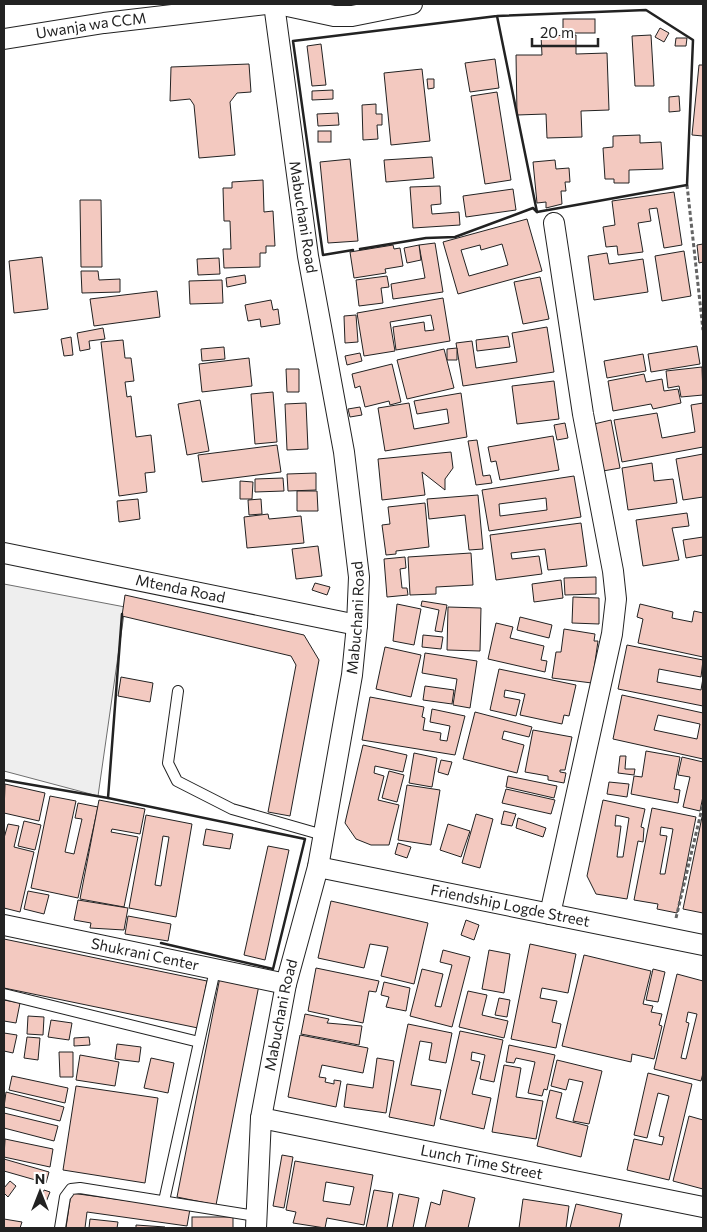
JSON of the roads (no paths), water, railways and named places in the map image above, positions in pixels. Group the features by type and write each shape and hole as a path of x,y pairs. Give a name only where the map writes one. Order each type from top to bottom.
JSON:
{"street":[{"name":"Uwanja wa CCM","path":"4,39 104,23 266,4"},
{"path":"276,4 334,16 352,16 412,4"},
{"name":"Mabuchani Road","path":"256,1222 261,1118 286,984 318,867 324,835 352,675 359,577 344,452 308,256 276,4"},
{"path":"550,914 612,634 616,599 613,571 583,414 554,223"},
{"name":"Mtenda Road","path":"4,553 357,624"},
{"name":"Friendship Logde Street","path":"318,867 703,945"},
{"name":"Shukrani Center","path":"4,925 286,984"},
{"name":"Lunch Time Street","path":"261,1118 703,1207"}],"lane":[{"path":"178,691 168,763 177,781 232,809 324,835"},
{"path":"164,1201 215,970"},
{"path":"4,994 199,1042"},
{"path":"60,1228 65,1197 70,1189 80,1188 164,1201 256,1222"}]}
